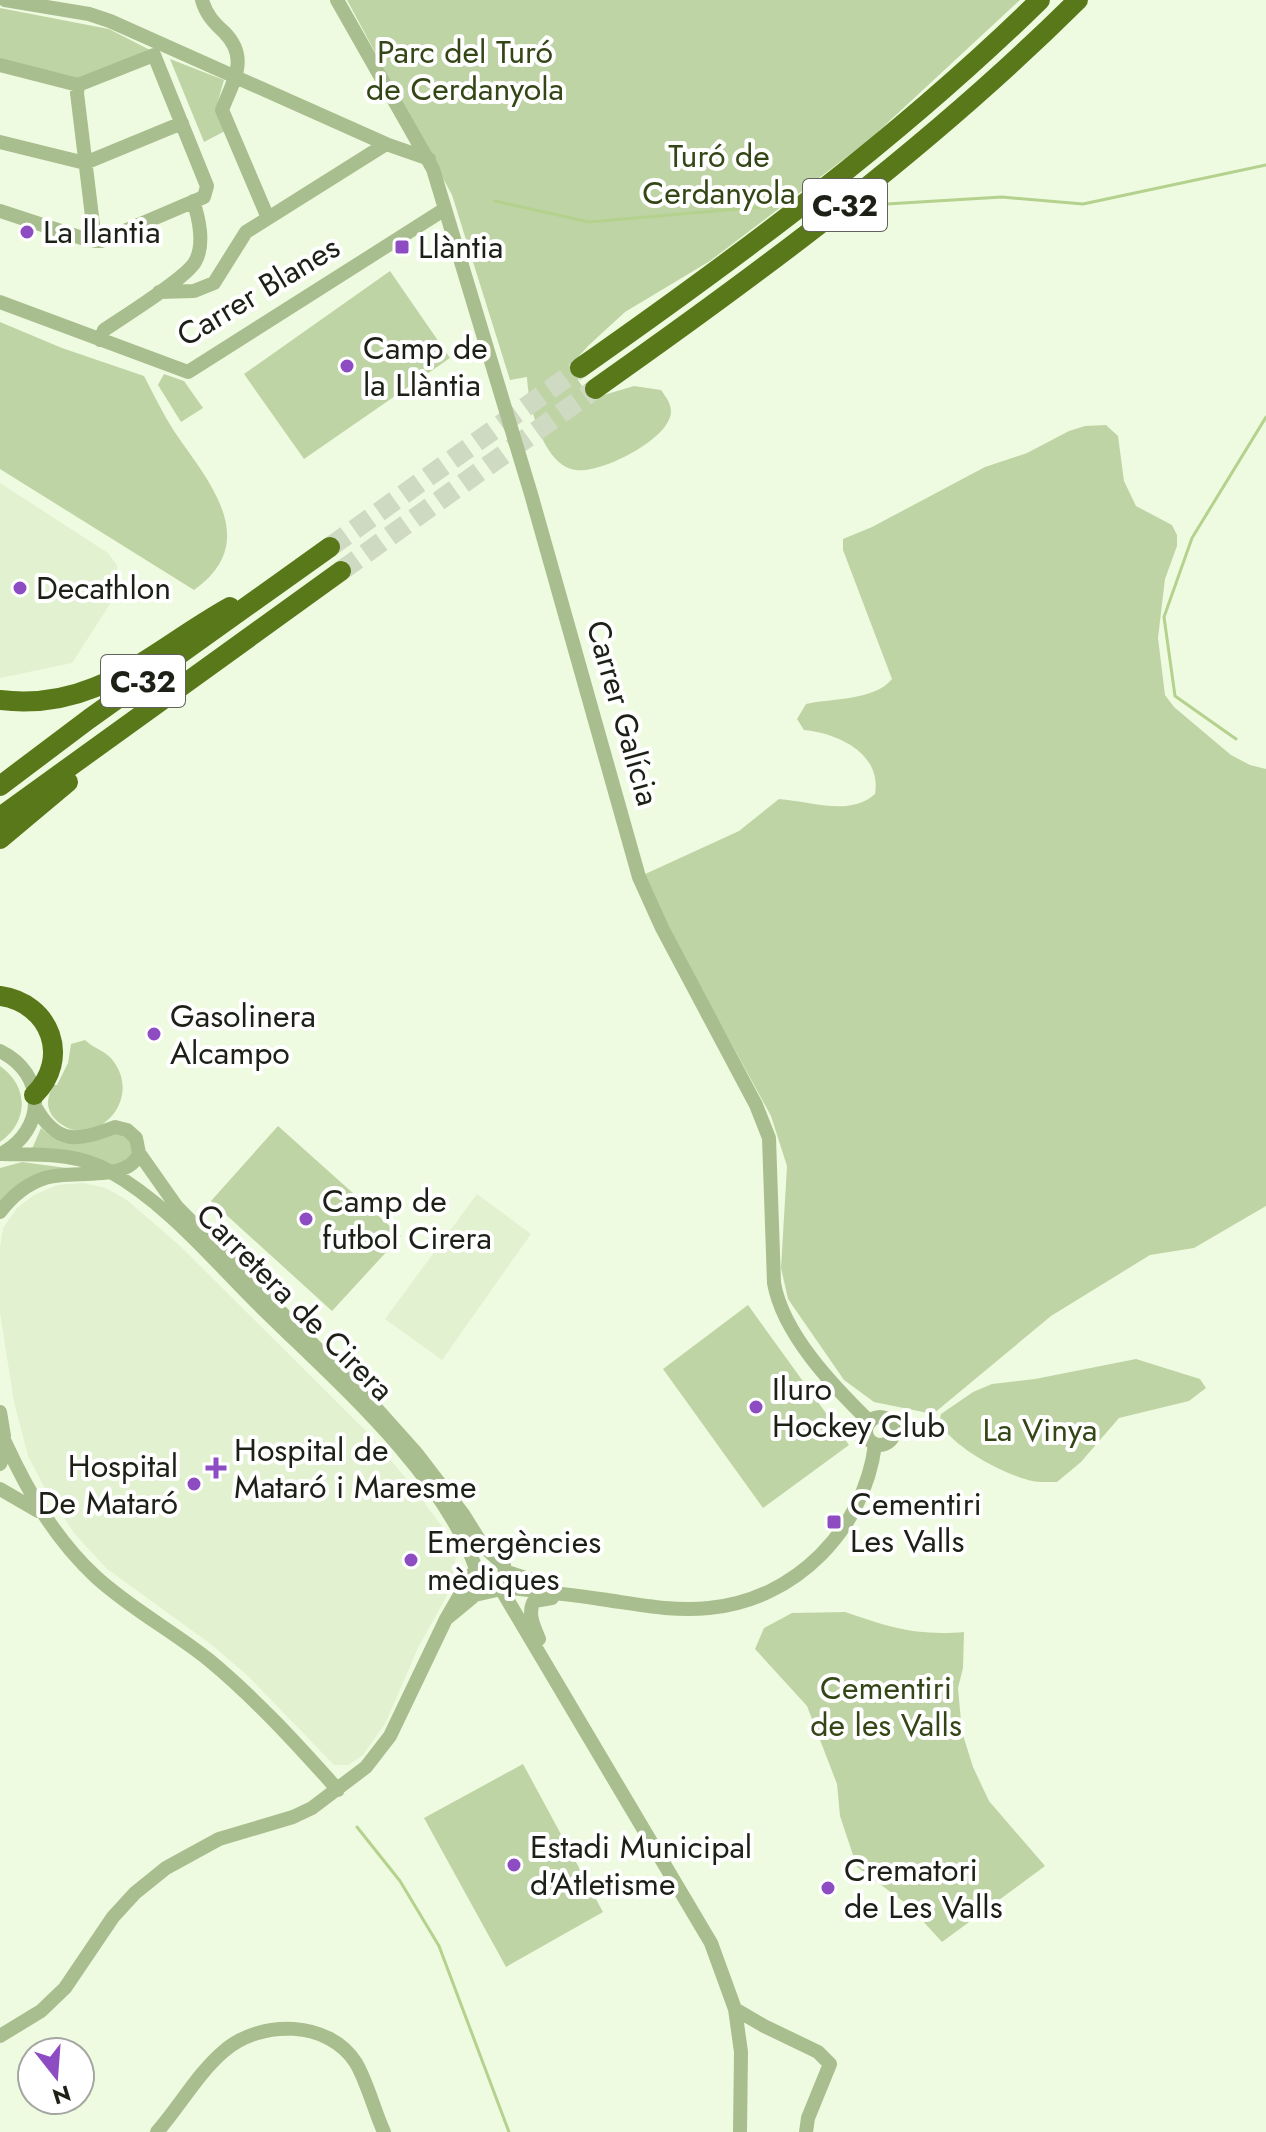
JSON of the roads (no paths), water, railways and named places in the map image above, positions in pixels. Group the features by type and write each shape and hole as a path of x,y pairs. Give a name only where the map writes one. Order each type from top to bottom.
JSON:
{"highway":[{"name":"C-32","path":"580,368 716,273 868,154 1040,0"},
{"name":"C-32","path":"595,389 730,294 881,176 1078,0"},
{"name":"C-32","path":"0,786 330,547"},
{"name":"C-32","path":"0,817 341,571"},
{"path":"0,700 50,701 97,688 128,671 189,629 287,579"},
{"path":"0,839 83,769 224,665 265,626"},
{"path":"0,996 31,1007 50,1033 53,1048 51,1064 35,1101"}],"street":[{"path":"5,0 89,14 157,50 235,77 386,144 429,159"},
{"path":"202,0 206,14 233,42 238,52 235,77 222,110 268,218"},
{"name":"Carrer Galícia","path":"337,0 429,159 531,494 639,877 662,928 756,1105 769,1138 774,1283 778,1304 789,1327 815,1361 870,1422"},
{"path":"0,65 78,85 157,50"},
{"path":"100,340 104,330 189,269 200,250 198,199 207,186 157,50"},
{"path":"78,85 95,241"},
{"path":"0,142 85,163 182,123"},
{"path":"159,292 194,291 214,283 246,232 386,144"},
{"path":"0,211 101,241 198,199"},
{"name":"Carrer Blanes","path":"0,302 188,372 445,209"},
{"path":"1,1154 25,1135 35,1101 26,1072 3,1051"},
{"name":"Carretera de Cirera","path":"35,1101 43,1122 66,1137 94,1137 115,1127 127,1130 136,1138 139,1153 184,1215 394,1427 441,1485 493,1559"},
{"path":"0,1212 20,1191 46,1177 119,1171 132,1165 139,1153"},
{"name":"Carretera de Cirera","path":"1,1154 71,1157 111,1172 168,1213 388,1436 454,1520 467,1542 474,1570"},
{"path":"0,1412 5,1452 0,1464"},
{"path":"474,1570 475,1585 496,1589 670,1608 708,1609 730,1605 791,1579 825,1552 845,1528 865,1490 875,1445 866,1433 870,1422 884,1417 894,1429 889,1443 875,1445"},
{"path":"3,1436 42,1513 70,1550 96,1577 211,1662 294,1742 338,1790"},
{"path":"0,1489 42,1513"},
{"path":"0,2036 27,2021 54,2000 75,1977 113,1917 166,1868 219,1839 293,1817 312,1808 366,1767 390,1736 446,1619 474,1570 481,1561 493,1559 504,1565 506,1581 496,1589 468,1600 446,1619"},
{"path":"507,1572 577,1596"},
{"path":"496,1589 553,1676 711,1943 735,2009 741,2052 740,2132"},
{"path":"553,1676 531,1617 531,1607 534,1601 540,1599 577,1596"},
{"path":"735,2009 818,2052 830,2064 808,2118 806,2132"},
{"path":"157,2132 226,2049 252,2035 294,2029 323,2034 346,2051 356,2064 384,2132"}],"waterway":[{"path":"870,205 1002,197 1083,204 1266,165"},
{"path":"495,201 589,222 774,206"},
{"path":"1236,739 1175,696 1164,617 1192,538 1266,417"},
{"path":"357,1827 400,1881 439,1946 509,2132"}],"tunnel":[{"path":"330,547 580,368"},
{"path":"341,571 595,389"}],"place":[{"name":"La llantia","path":"27,232"},
{"name":"Llàntia","path":"402,247"},
{"name":"Camp de la Llàntia","path":"347,366"},
{"name":"Decathlon","path":"20,588"},
{"name":"Gasolinera Alcampo","path":"154,1034"},
{"name":"Camp de futbol Cirera","path":"306,1219"},
{"name":"Iluro Hockey Club","path":"756,1407"},
{"name":"Hospital de Mataró i Maresme","path":"216,1468"},
{"name":"Hospital De Mataró","path":"194,1484"},
{"name":"Cementiri Les Valls","path":"834,1522"},
{"name":"Emergències mèdiques","path":"411,1560"},
{"name":"Estadi Municipal d'Atletisme","path":"514,1865"},
{"name":"Crematori de Les Valls","path":"828,1888"}],"park label":[{"name":"Parc del Turó de Cerdanyola","path":"465,70"},
{"name":"Turó de Cerdanyola","path":"719,174"},
{"name":"La Vinya","path":"1040,1430"},
{"name":"Cementiri de les Valls","path":"886,1706"}]}
